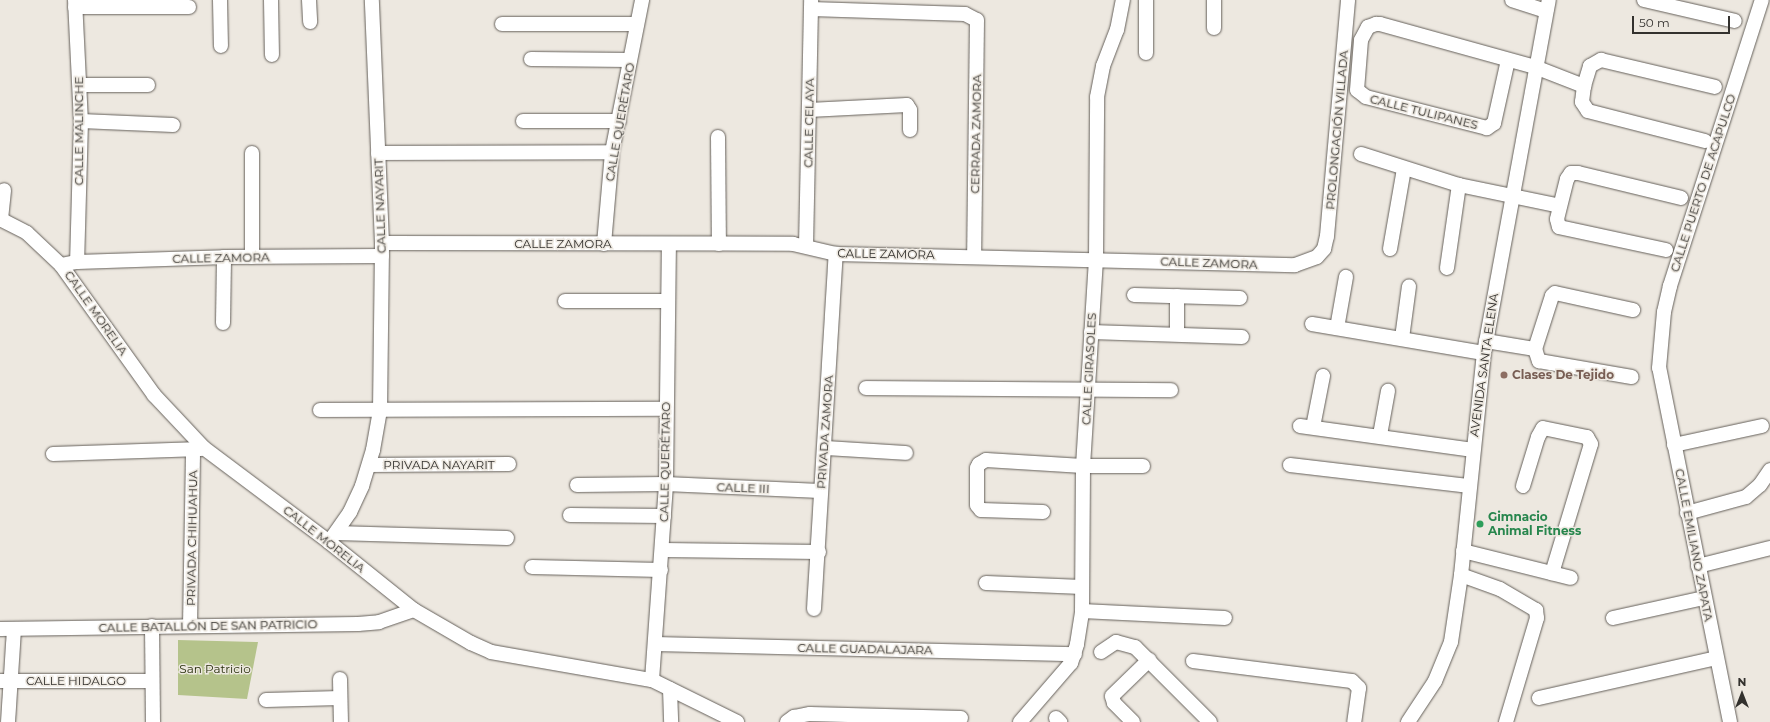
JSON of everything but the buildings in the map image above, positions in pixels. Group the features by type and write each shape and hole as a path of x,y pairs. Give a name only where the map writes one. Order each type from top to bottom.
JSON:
{"street":[{"path":"220,0 221,46"},
{"path":"271,0 272,55"},
{"path":"309,0 310,22"},
{"name":"CALLE NAYARIT","path":"332,537 350,512 369,465 380,411 382,250 372,0"},
{"name":"CALLE QUERÉTARO","path":"604,244 612,152 642,0"},
{"name":"CALLE GIRASOLES","path":"1020,722 1071,663 1075,654 1082,611 1083,466 1096,259 1097,97 1103,66 1117,30 1123,0"},
{"path":"1146,0 1146,53"},
{"path":"1214,0 1214,28"},
{"name":"PROLONGACIÓN VILLADA","path":"1317,257 1324,248 1327,236 1348,0"},
{"path":"1512,0 1548,5"},
{"path":"1644,0 1735,21"},
{"name":"CALLE PUERTO DE ACAPULCO","path":"1658,368 1664,312 1670,286 1762,0"},
{"path":"75,4 189,8"},
{"name":"CALLE MALINCHE","path":"75,4 81,121 77,262"},
{"name":"CERRADA ZAMORA","path":"810,5 971,15 977,20 974,256"},
{"name":"CALLE CELAYA","path":"806,246 810,5"},
{"name":"AVENIDA SANTA ELENA","path":"1408,722 1445,661 1451,642 1463,551 1468,486 1485,347 1511,197 1548,5"},
{"path":"502,24 637,24"},
{"name":"CALLE TULIPANES","path":"1508,60 1494,123 1487,128 1366,97 1357,90 1361,40 1368,27 1376,24 1508,60 1535,68 1584,86"},
{"path":"531,59 630,60"},
{"path":"1705,141 1588,111 1582,102 1584,86 1590,66 1601,60 1715,87"},
{"path":"80,86 148,85"},
{"path":"809,110 907,105 910,110 910,130"},
{"path":"81,121 173,125"},
{"path":"523,121 619,121"},
{"path":"718,137 719,244"},
{"path":"378,154 612,152"},
{"path":"252,153 252,257"},
{"path":"1361,154 1404,169 1459,185 1560,206"},
{"path":"1390,248 1404,169"},
{"path":"1666,250 1562,228 1557,219 1567,179 1571,173 1575,173 1681,198"},
{"path":"1447,268 1459,185"},
{"path":"1,219 4,190"},
{"name":"CALLE MORELIA","path":"1,219 27,233 61,265 154,395 198,449 332,537 414,610 471,643 491,652 652,680 737,722"},
{"name":"CALLE ZAMORA","path":"61,265 77,262 252,257 382,250 604,244 806,246 836,254 1096,259 1282,265 1295,265 1317,257"},
{"name":"CALLE QUERÉTARO","path":"652,680 662,570 666,484 665,410 669,244"},
{"name":"PRIVADA ZAMORA","path":"814,609 819,552 820,491 825,448 836,254"},
{"path":"223,323 224,257"},
{"path":"1337,328 1346,277"},
{"path":"1402,338 1409,286"},
{"path":"1632,377 1539,361 1535,350 1552,296 1555,293 1633,310"},
{"path":"1134,295 1240,298"},
{"path":"1177,296 1177,334"},
{"path":"565,301 667,301"},
{"path":"1312,324 1402,338 1485,347 1535,350"},
{"path":"1091,332 1242,337"},
{"name":"CALLE EMILIANO ZAPATA","path":"1658,368 1717,658 1728,722"},
{"path":"1323,376 1307,427 1380,435 1473,450"},
{"path":"866,388 1171,390"},
{"path":"1380,435 1388,391"},
{"path":"320,410 665,410"},
{"path":"1674,445 1762,426"},
{"path":"1523,486 1538,437 1543,428 1584,435 1590,440 1552,573"},
{"path":"825,448 906,453"},
{"path":"53,454 198,449"},
{"name":"PRIVADA CHIHUAHUA","path":"190,626 198,449"},
{"path":"1043,512 981,510 977,505 979,464 986,460 1083,466 1143,466"},
{"name":"PRIVADA NAYARIT","path":"369,465 510,464"},
{"path":"1290,465 1468,486"},
{"path":"1687,513 1746,496 1760,485 1770,470"},
{"name":"CALLE III","path":"577,485 666,484 820,491"},
{"path":"570,515 664,516"},
{"path":"332,537 507,538"},
{"path":"1698,566 1770,548"},
{"path":"663,550 819,552"},
{"path":"1463,551 1571,578"},
{"path":"532,567 662,570"},
{"path":"1460,574 1500,589 1532,606 1537,614 1506,722"},
{"path":"986,583 1082,587"},
{"path":"1613,618 1704,598"},
{"name":"CALLE BATALLÓN DE SAN PATRICIO","path":"7,629 358,624 379,622 414,610"},
{"path":"1082,611 1225,618"},
{"path":"152,626 153,722"},
{"path":"7,629 5,681 8,722"},
{"path":"1101,652 1110,644 1124,642 1135,647 1210,722"},
{"name":"CALLE GUADALAJARA","path":"655,644 1075,654"},
{"path":"1539,698 1717,658"},
{"path":"1133,722 1114,702 1112,696 1149,660"},
{"path":"1193,661 1352,681 1359,688 1354,722"},
{"path":"340,679 341,722"},
{"name":"CALLE HIDALGO","path":"5,681 152,682"},
{"path":"670,689 671,722"},
{"path":"266,700 340,698"},
{"path":"787,722 794,717 810,714 926,720 961,718"}],"green space":[{"name":"San Patricio","path":"178,640 258,642 247,699 178,695"}],"place":[{"name":"Clases De Tejido","path":"1504,375"},
{"name":"Gimnacio Animal Fitness","path":"1480,524"}]}
